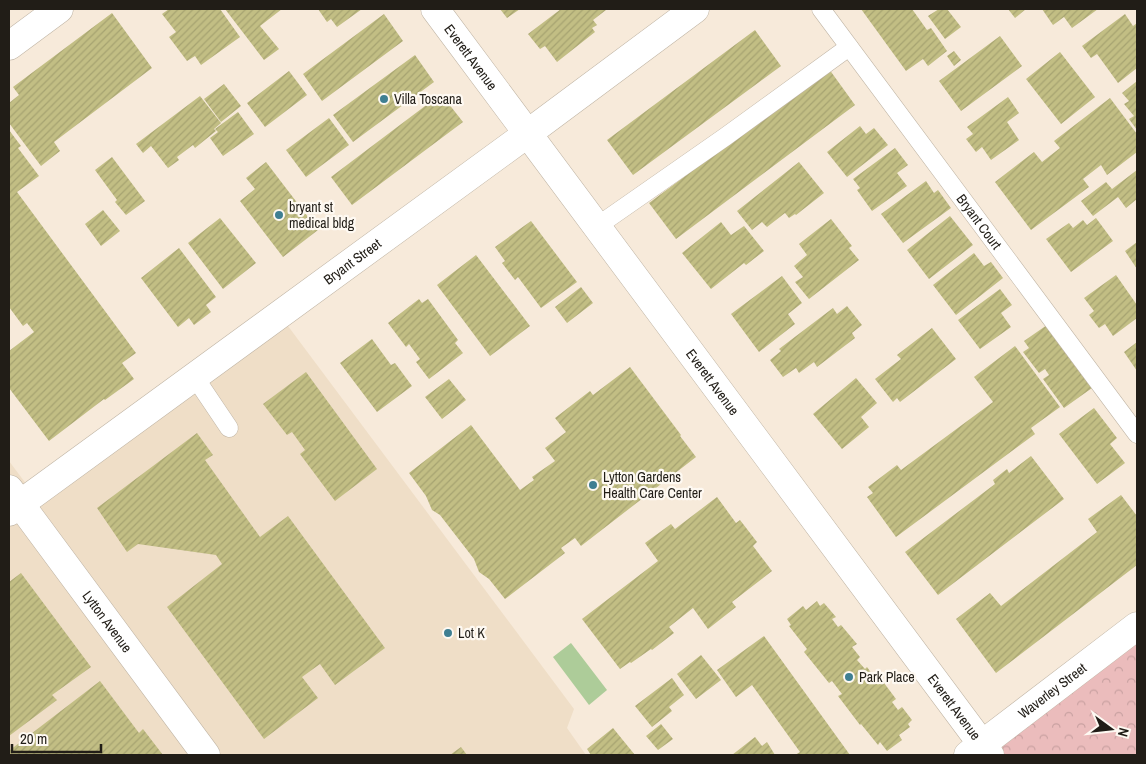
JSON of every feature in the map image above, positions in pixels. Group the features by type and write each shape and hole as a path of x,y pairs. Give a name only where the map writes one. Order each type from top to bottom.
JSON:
{"street":[{"path":"9,46 59,9"},
{"name":"Everett Avenue","path":"434,9 980,752"},
{"name":"Bryant Street","path":"12,501 194,376 527,134 695,9"},
{"name":"Lytton Avenue","path":"12,501 206,755"},
{"name":"Waverley Street","path":"980,752 1137,626"}],"lane":[{"name":"Bryant Court","path":"821,9 1137,434"},
{"path":"596,227 726,137 849,46"},
{"path":"194,376 229,428"}],"shaded area":[{"path":"282,318 574,709 567,728 586,755 9,755 9,461 39,501 201,390"},
{"path":"571,643 607,690 589,705 553,657"}],"green space":[{"path":"1137,636 1137,755 996,755 989,746"}],"building":[{"path":"169,9 220,9 240,37 201,65 195,56 187,61 169,37 176,32 162,14"},
{"path":"225,9 282,9 260,26 279,49 264,60"},
{"path":"318,9 362,9 337,27 331,19 327,22"},
{"path":"500,9 520,9 507,18"},
{"path":"561,9 606,10 593,20 597,25 592,28 595,32 557,62 545,46 540,49 528,34"},
{"path":"861,9 912,9 927,30 931,28 947,51 928,66 923,59 906,71"},
{"path":"939,9 947,9 961,27 945,39 928,16"},
{"path":"1008,9 1026,9 1015,18"},
{"path":"1042,9 1098,9 1072,28 1064,17 1053,25"},
{"path":"112,13 152,68 54,142 60,151 41,166 9,123 9,103 19,95 13,87"},
{"name":"Villa Toscana","path":"384,14 403,41 322,101 303,74"},
{"path":"1125,14 1133,26 1137,23 1137,68 1118,83 1097,54 1091,58 1082,46"},
{"path":"755,30 781,66 633,175 607,140"},
{"path":"1000,36 1022,66 961,111 939,81"},
{"path":"954,51 961,60 954,66 947,56"},
{"path":"1060,52 1095,97 1061,124 1026,79"},
{"name":"Villa Toscana","path":"415,55 434,82 353,142 333,115"},
{"path":"829,69 855,105 676,239 649,203"},
{"path":"289,71 307,95 265,127 247,103"},
{"path":"1137,81 1137,130 1129,119 1134,116 1124,104 1129,101 1122,93"},
{"path":"224,84 241,106 221,122 204,99"},
{"path":"441,94 463,122 352,205 331,177"},
{"path":"200,96 221,123 214,129 216,131 195,148 193,145 177,157 179,160 168,168 151,146 143,153 136,144"},
{"path":"1008,97 1019,113 1007,122 1019,140 991,160 982,147 976,152 966,139 973,134 967,127"},
{"path":"1110,98 1137,134 1137,152 1107,175 1101,165 1083,179 1089,187 1031,230 995,182 1034,152 1042,162 1060,148 1054,141"},
{"path":"238,112 254,134 223,156 210,138 218,132 215,129"},
{"path":"329,118 349,145 306,177 286,150"},
{"path":"860,126 866,134 874,128 888,145 847,177 827,152"},
{"path":"9,130 21,146 18,148 39,176 17,192 136,353 122,363 134,379 104,399 49,441 9,388 9,351 34,332 27,323 23,326 9,307"},
{"path":"895,148 908,165 897,173 907,186 872,211 857,190 860,188 853,179"},
{"path":"112,157 145,201 126,215 115,202 117,200 95,170"},
{"name":"bryant st medical bldg","path":"266,162 318,230 283,257 240,201 255,189 246,178"},
{"path":"799,162 824,193 796,215 789,218 785,213 767,227 762,222 752,230 737,211"},
{"path":"1137,170 1137,199 1126,208 1118,197 1093,216 1081,201 1106,182 1112,189"},
{"path":"926,181 934,193 938,190 951,208 903,243 881,214"},
{"path":"103,210 120,231 101,246 85,224"},
{"path":"950,216 973,245 929,279 907,250"},
{"path":"220,218 256,263 223,289 188,243"},
{"path":"1096,218 1113,241 1071,272 1046,239 1069,223 1073,228 1083,220 1087,225"},
{"path":"831,219 852,246 849,248 859,260 809,299 795,282 803,277 794,266 807,255 799,244"},
{"path":"531,221 577,282 541,308 518,277 515,280 502,263 505,261 495,247"},
{"path":"721,222 731,235 744,226 764,251 746,265 744,263 711,289 682,253"},
{"path":"1137,242 1137,269 1125,251"},
{"path":"179,248 216,297 206,305 211,312 194,325 189,318 178,327 141,278"},
{"path":"974,253 984,266 991,262 1003,278 956,315 933,285"},
{"path":"476,255 530,326 490,356 437,285"},
{"path":"1116,275 1137,305 1137,318 1113,336 1105,324 1099,328 1089,315 1094,311 1084,298"},
{"path":"782,276 802,303 788,314 795,324 759,352 731,314"},
{"path":"581,287 593,303 567,323 555,307"},
{"path":"1000,289 1012,305 1001,313 1011,327 980,349 958,320"},
{"path":"419,299 422,303 428,299 458,340 455,343 463,353 429,379 416,362 420,359 409,344 406,347 388,323"},
{"path":"847,306 862,325 852,333 855,338 817,367 814,362 799,373 796,368 783,377 770,360 781,351 779,349 833,308 837,314"},
{"path":"1047,325 1092,388 1064,408 1043,379 1049,375 1045,369 1039,373 1023,352 1029,348 1024,341"},
{"path":"932,328 956,359 900,402 897,398 893,402 875,379 901,359 897,355"},
{"path":"372,339 391,365 395,363 412,386 377,412 340,363"},
{"path":"1137,342 1137,371 1124,352"},
{"path":"1015,346 1060,407 1031,428 1035,434 896,537 867,497 873,493 868,487 897,465 901,470 993,402 974,377"},
{"name":"Lytton Gardens Health Care Center","path":"630,367 696,457 581,546 575,538 561,548 565,553 505,599 489,579 479,572 474,559 440,515 432,510 426,496 409,473 471,425 520,490 534,480 532,477 555,461 545,448 566,432 555,418 590,391 593,395"},
{"path":"306,372 377,469 335,501 300,454 305,450 292,432 287,435 263,404"},
{"path":"856,378 877,403 861,417 869,427 842,449 813,414"},
{"path":"449,379 466,400 442,419 425,397"},
{"path":"1094,408 1117,438 1110,444 1125,463 1097,484 1059,434"},
{"path":"197,433 213,455 205,460 260,537 288,516 385,648 335,685 320,664 302,677 318,698 264,739 167,607 222,564 216,555 138,544 127,552 97,508"},
{"path":"1031,456 1064,499 938,595 905,552 995,484 993,480 1007,469 1009,473"},
{"path":"1121,495 1137,516 1137,565 996,673 956,619 990,593 1001,606 1097,532 1088,519"},
{"path":"717,497 736,523 740,520 757,542 753,546 772,571 732,602 736,607 708,629 693,608 669,627 674,633 652,650 620,669 582,619 658,561 645,543 671,524 675,529"},
{"path":"21,573 91,667 52,695 57,700 9,736 9,582"},
{"name":"Park Place","path":"817,601 820,606 824,603 836,617 832,619 838,627 841,625 857,644 852,647 860,657 857,660 865,669 867,667 875,678 878,675 896,699 892,702 898,710 902,707 912,720 908,724 910,727 899,735 902,740 887,751 880,742 878,745 860,725 838,696 842,694 832,681 829,683 804,652 807,649 789,626 791,625 787,619 803,606 806,610"},
{"path":"764,636 850,755 795,755 800,752 752,685 736,697 717,670"},
{"path":"701,655 721,680 696,699 677,674"},
{"path":"672,678 684,695 669,707 672,711 652,727 635,706"},
{"path":"100,681 139,733 143,729 163,755 9,755 9,748 10,750"},
{"path":"661,724 673,739 658,750 646,736"},
{"path":"613,728 635,755 591,755 587,749"},
{"path":"755,737 762,746 767,742 775,755 732,755"},
{"path":"461,747 467,755 450,755"}],"place":[{"name":"Villa Toscana","path":"384,99"},
{"name":"bryant st medical bldg","path":"279,215"},
{"name":"Lytton Gardens Health Care Center","path":"593,485"},
{"name":"Lot K","path":"448,633"},
{"name":"Park Place","path":"849,677"}]}
